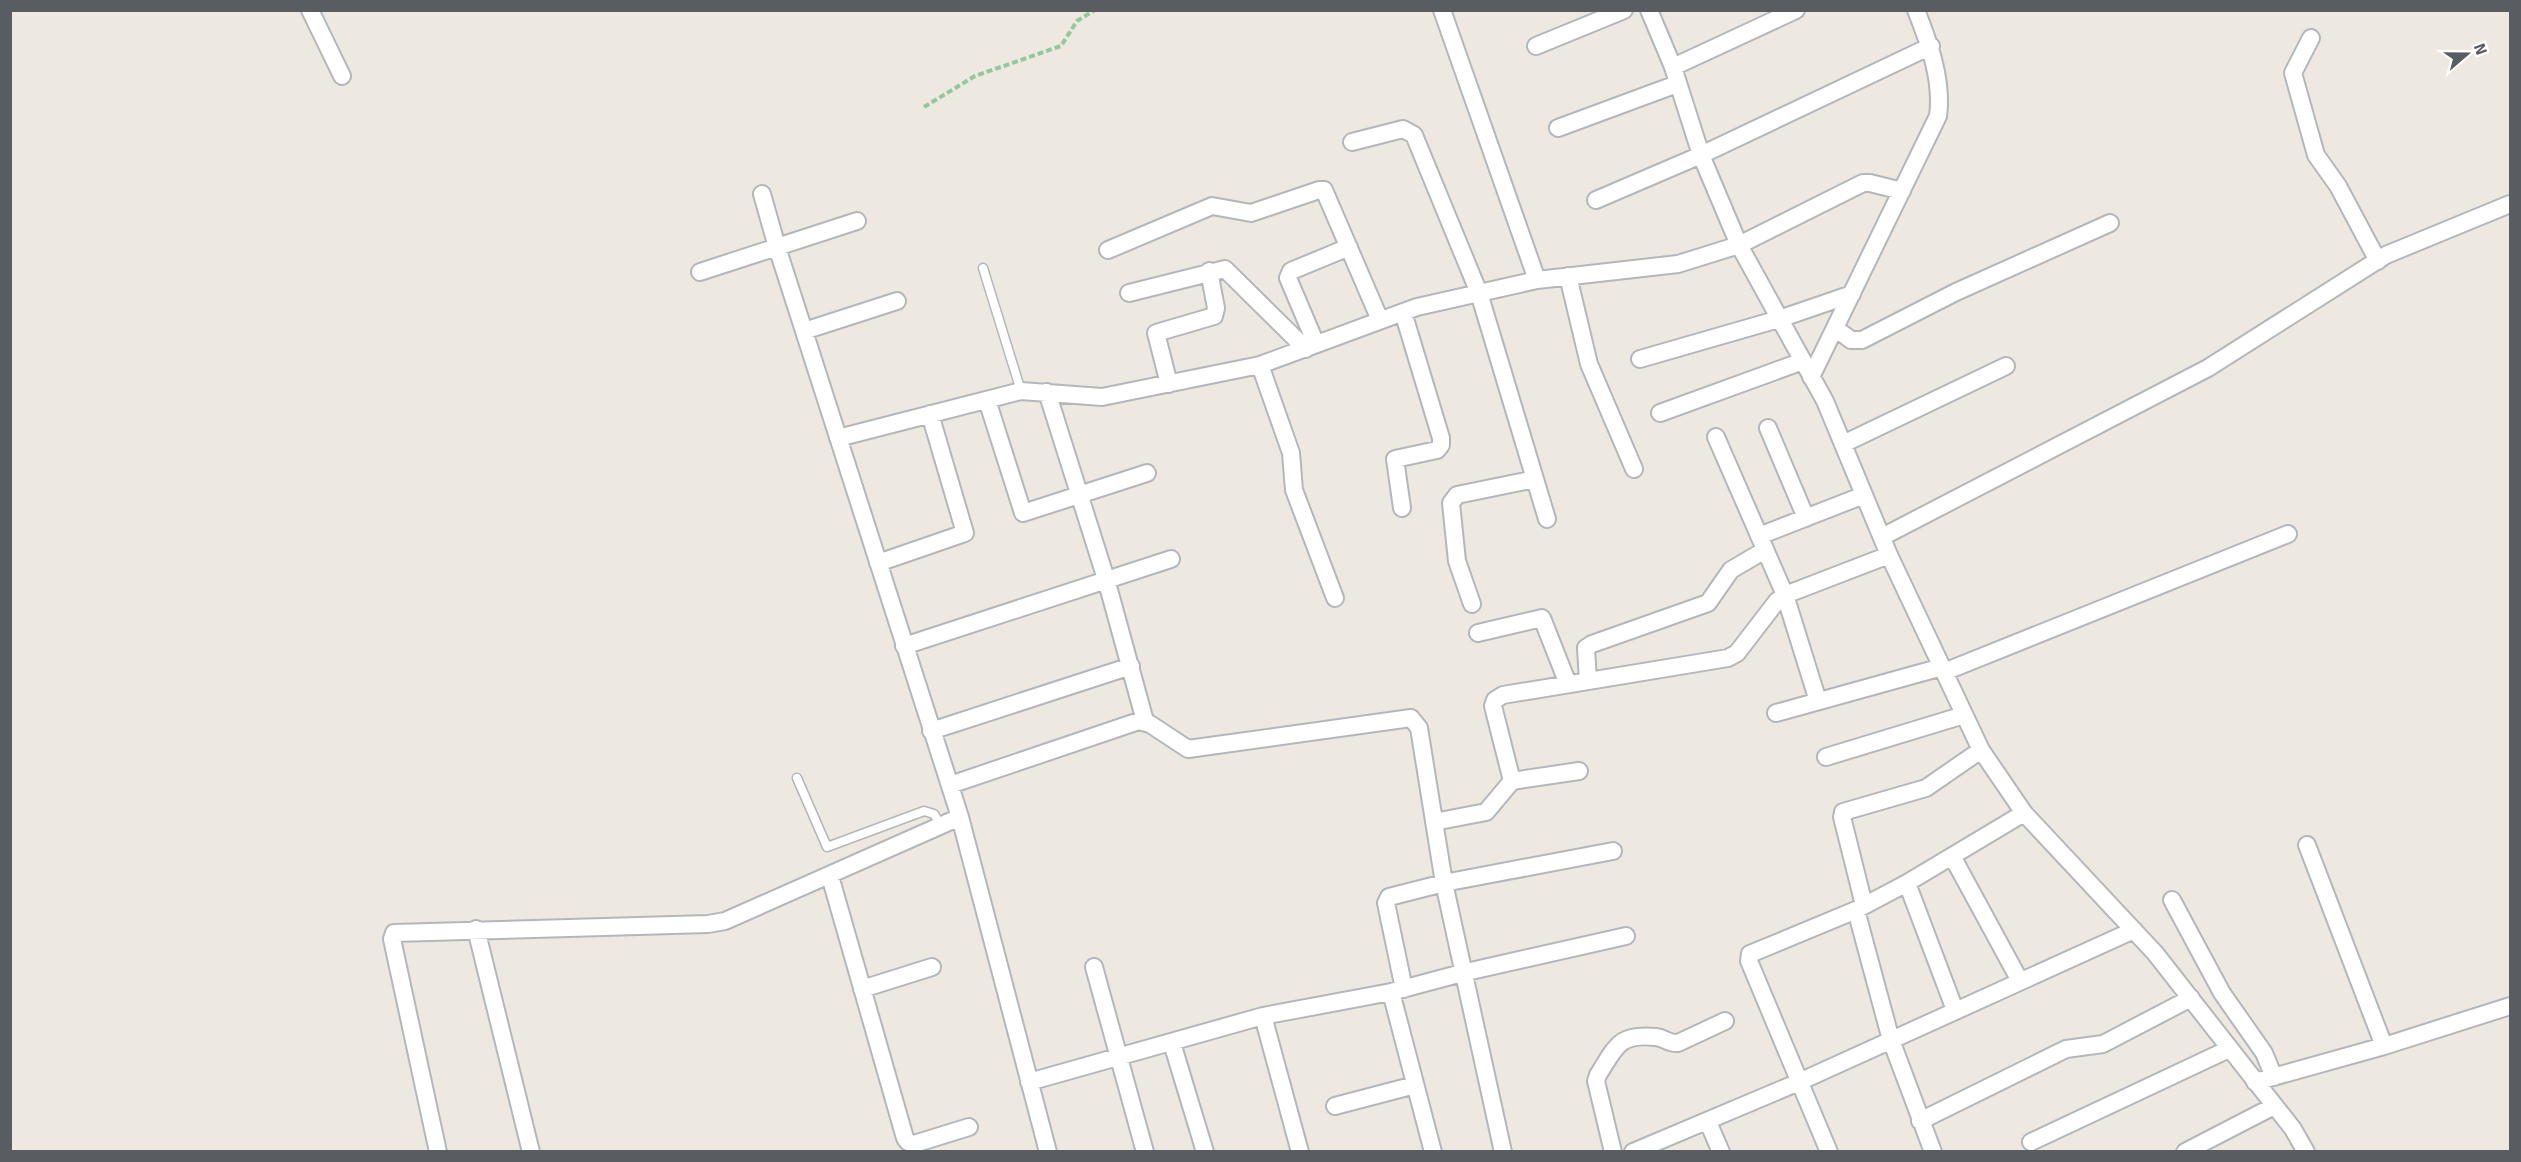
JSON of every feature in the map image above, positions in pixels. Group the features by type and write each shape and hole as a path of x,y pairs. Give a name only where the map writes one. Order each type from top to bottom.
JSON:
{"street":[{"path":"310,10 342,76"},
{"path":"1442,10 1537,280"},
{"path":"1536,46 1624,10"},
{"path":"1649,10 1673,67 1701,155 1738,245 1811,377 1843,444 1890,555 1981,750 2024,813 2155,952 2293,1129 2306,1152"},
{"path":"1673,67 1796,10"},
{"path":"1811,377 1938,116 1939,95 1931,46 1916,10"},
{"path":"2311,38 2293,73 2313,147 2319,163 2338,186 2378,261"},
{"path":"1596,200 1701,155 1931,46"},
{"path":"1558,128 1677,84"},
{"path":"1352,142 1404,129 1414,135 1479,293 1547,519"},
{"path":"838,438 1022,391 1094,398 1260,365 1402,312 1537,280 1668,266 1738,245 1863,183 1902,191"},
{"path":"1108,250 1212,206 1251,213 1319,189 1324,190 1380,320"},
{"path":"762,194 960,818 1048,1152"},
{"path":"1882,537 2208,368 2403,247 2511,204"},
{"path":"700,272 857,221"},
{"path":"1835,328 1851,340 1862,340 1956,292 2110,223"},
{"path":"1311,346 1288,274 1349,247"},
{"path":"1129,293 1209,271 1225,269 1311,346"},
{"path":"1169,384 1156,333 1214,316 1216,308 1209,271"},
{"path":"1568,276 1589,364 1634,469"},
{"path":"1640,359 1779,319 1852,294"},
{"path":"804,331 897,301"},
{"path":"1402,312 1441,438 1441,445 1437,450 1395,459 1402,508"},
{"path":"1660,413 1803,361"},
{"path":"1260,365 1291,453 1294,490 1335,598"},
{"path":"1843,444 2006,366"},
{"path":"1047,392 1106,579 1145,721 1188,749 1412,718 1419,728 1444,884 1503,1152"},
{"path":"987,399 1023,513 1147,472"},
{"path":"878,563 966,533 930,414"},
{"path":"1768,428 1806,518"},
{"path":"1716,438 1785,595 1818,701"},
{"path":"1472,604 1457,561 1451,503 1453,498 1457,495 1536,479"},
{"path":"1588,681 1586,648 1708,603 1731,570 1762,543 1806,518 1864,495"},
{"path":"1776,714 1818,701 1943,670 2288,534"},
{"path":"1512,781 1493,706 1496,700 1503,695 1728,658 1737,653 1777,601 1785,595 1890,555"},
{"path":"904,646 1171,559"},
{"path":"1478,633 1542,618 1568,684"},
{"path":"932,731 1131,666"},
{"path":"1826,757 1964,715"},
{"path":"950,785 1145,721"},
{"path":"1933,1152 1891,1040 1860,908 1842,817 1843,812 1926,789 1981,750"},
{"path":"1434,822 1486,812 1512,781 1579,771"},
{"path":"1829,1152 1749,961 1750,954 1860,908 1907,883 2024,813"},
{"path":"438,1152 392,939 394,933 399,931 708,924 741,916 960,818"},
{"path":"2307,845 2385,1046"},
{"path":"1432,1152 1415,1085 1397,990 1386,900 1444,884 1613,851"},
{"path":"1952,856 2020,981"},
{"path":"830,876 905,1138 914,1144 969,1127"},
{"path":"1907,883 1955,1010"},
{"path":"2172,900 2222,993 2264,1053 2274,1077"},
{"path":"476,929 531,1152"},
{"path":"1633,1152 1799,1082 2134,930"},
{"path":"1029,1082 1263,1016 1397,990 1626,936"},
{"path":"862,989 932,967"},
{"path":"1094,967 1145,1152"},
{"path":"1920,1121 2066,1049 2103,1044 2191,998"},
{"path":"2255,1082 2385,1046 2511,1006"},
{"path":"1263,1016 1300,1152"},
{"path":"1613,1152 1596,1081 1619,1042 1629,1037 1657,1037 1672,1044 1725,1022"},
{"path":"1172,1043 1205,1152"},
{"path":"2031,1142 2229,1049"},
{"path":"1335,1106 1415,1085"},
{"path":"2185,1152 2274,1106"},
{"path":"1708,1122 1721,1152"}],"lane":[{"path":"983,268 1022,391"},
{"path":"797,778 827,847 924,811 934,814 941,826"}],"path":[{"path":"924,107 975,76 1061,46 1077,21 1095,10"}]}
